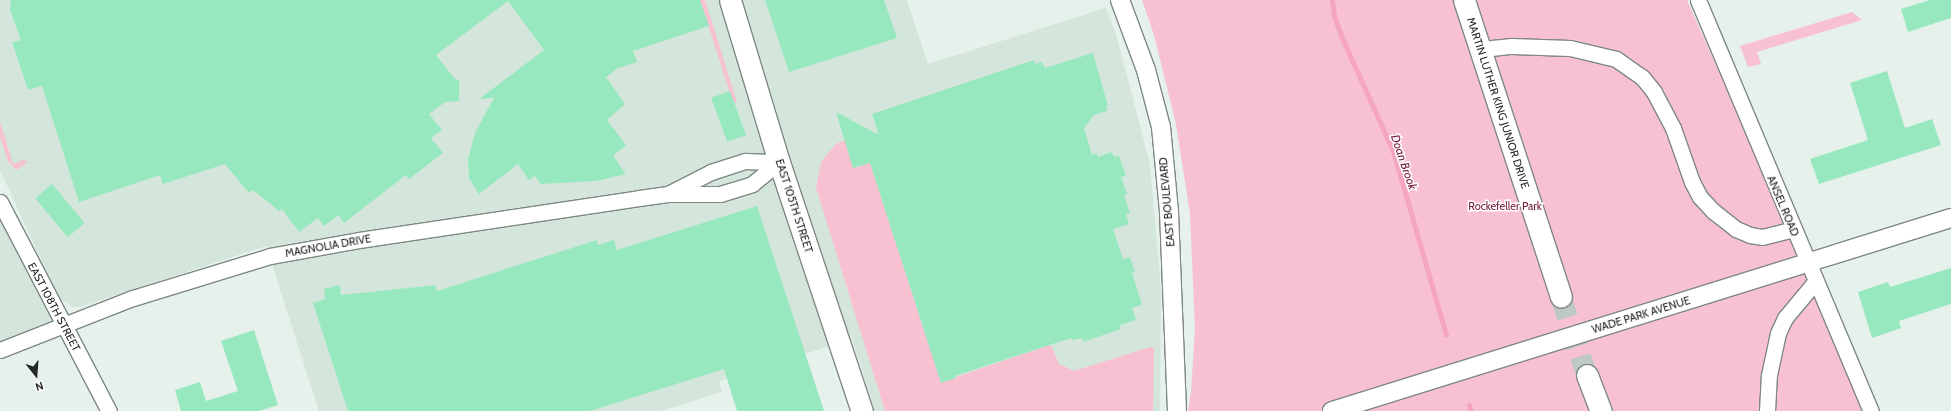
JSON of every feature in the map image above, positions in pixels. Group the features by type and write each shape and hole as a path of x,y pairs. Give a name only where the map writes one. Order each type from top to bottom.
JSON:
{"main road":[{"name":"EAST 105TH STREET","path":"730,0 779,162 862,411"},
{"name":"MARTIN LUTHER KING JUNIOR DRIVE","path":"1464,0 1482,50 1561,297"},
{"path":"1587,375 1600,411"}],"street":[{"name":"EAST BOULEVARD","path":"1120,0 1146,70 1161,127 1169,212 1177,411"},
{"name":"ANSEL ROAD","path":"1698,0 1807,263 1871,411"},
{"path":"1482,50 1512,46 1570,48 1616,59 1642,77 1654,92 1673,128 1692,182 1700,198 1713,211 1736,230 1750,235 1762,237 1793,229"},
{"name":"MAGNOLIA DRIVE","path":"668,194 711,172 745,161 779,162"},
{"name":"MAGNOLIA DRIVE","path":"0,350 62,324 133,298 270,256 359,240 668,194 720,194 752,184 779,162"},
{"name":"EAST 108TH STREET","path":"0,202 62,324 109,411"},
{"name":"WADE PARK AVENUE","path":"1332,411 1951,218"},
{"path":"1767,411 1769,374 1778,333 1785,318 1815,282"}],"shaded area":[{"path":"0,0 907,0 928,64 1106,8 1116,34 1150,164 1161,290 1160,411 875,411 852,339 719,381 722,392 661,411 319,411 266,246 80,307 72,307 58,297 0,170"},
{"path":"0,202 62,324 0,350"}],"green space":[{"path":"700,0 705,0 737,102 733,103"},
{"name":"Rockefeller Park","path":"1142,0 1687,0 1869,411 1188,411 1191,392 1195,329 1190,214 1176,124 1154,35"},
{"path":"1852,12 1862,20 1757,52 1761,64 1748,67 1740,46"},
{"path":"0,122 13,164 23,160 28,162 16,170 8,161 0,137"},
{"path":"845,141 853,168 870,163 941,382 1051,345 1059,364 1074,371 1150,347 1154,348 1153,411 885,411 816,188 821,162 836,144"}],"building":[{"path":"11,0 700,0 709,26 633,51 637,62 618,68 606,77 625,104 607,120 626,145 613,156 626,174 596,181 541,184 535,176 529,180 518,164 479,194 469,178 468,160 475,133 494,98 479,99 544,50 508,1 436,55 455,79 459,80 459,101 445,102 429,114 442,130 431,138 443,153 409,179 406,175 344,223 338,215 324,226 318,218 299,232 282,209 279,211 253,190 249,193 225,164 163,184 160,175 79,202 42,86 28,90 12,42 21,40 10,10"},
{"path":"765,0 884,0 897,38 789,72"},
{"path":"1930,0 1951,0 1951,18 1908,32 1901,9"},
{"path":"1093,53 1108,106 1106,106 1107,111 1094,115 1084,128 1092,155 1097,153 1098,157 1112,152 1114,157 1119,156 1126,176 1121,177 1127,194 1124,195 1130,213 1126,214 1129,224 1113,229 1123,259 1130,257 1135,272 1132,273 1142,305 1132,308 1136,320 1120,325 1121,329 1083,342 1082,338 1072,340 1071,338 955,376 956,378 941,383 870,163 853,168 836,112 879,135 872,114 1034,60 1035,64 1042,62 1045,68"},
{"path":"1887,71 1905,128 1932,119 1941,145 1819,184 1810,159 1868,140 1850,83"},
{"path":"730,91 746,135 727,142 711,98"},
{"path":"52,184 85,223 68,237 35,198"},
{"path":"757,206 824,411 737,411 724,369 590,411 348,411 313,303 325,299 324,289 340,285 341,295 436,285 437,291 597,240 598,245 614,240 617,250"},
{"path":"1951,268 1951,304 1899,321 1901,328 1872,338 1858,292 1888,282 1890,287"},
{"path":"254,330 278,405 259,411 181,411 175,390 200,382 206,401 238,391 221,341"}],"waterway":[{"name":"Doan Brook","path":"1332,0 1334,16 1342,38 1393,151 1446,335"},
{"name":"Doan Brook","path":"1469,405 1471,411"}],"tunnel":[{"path":"1561,297 1587,375"}]}
